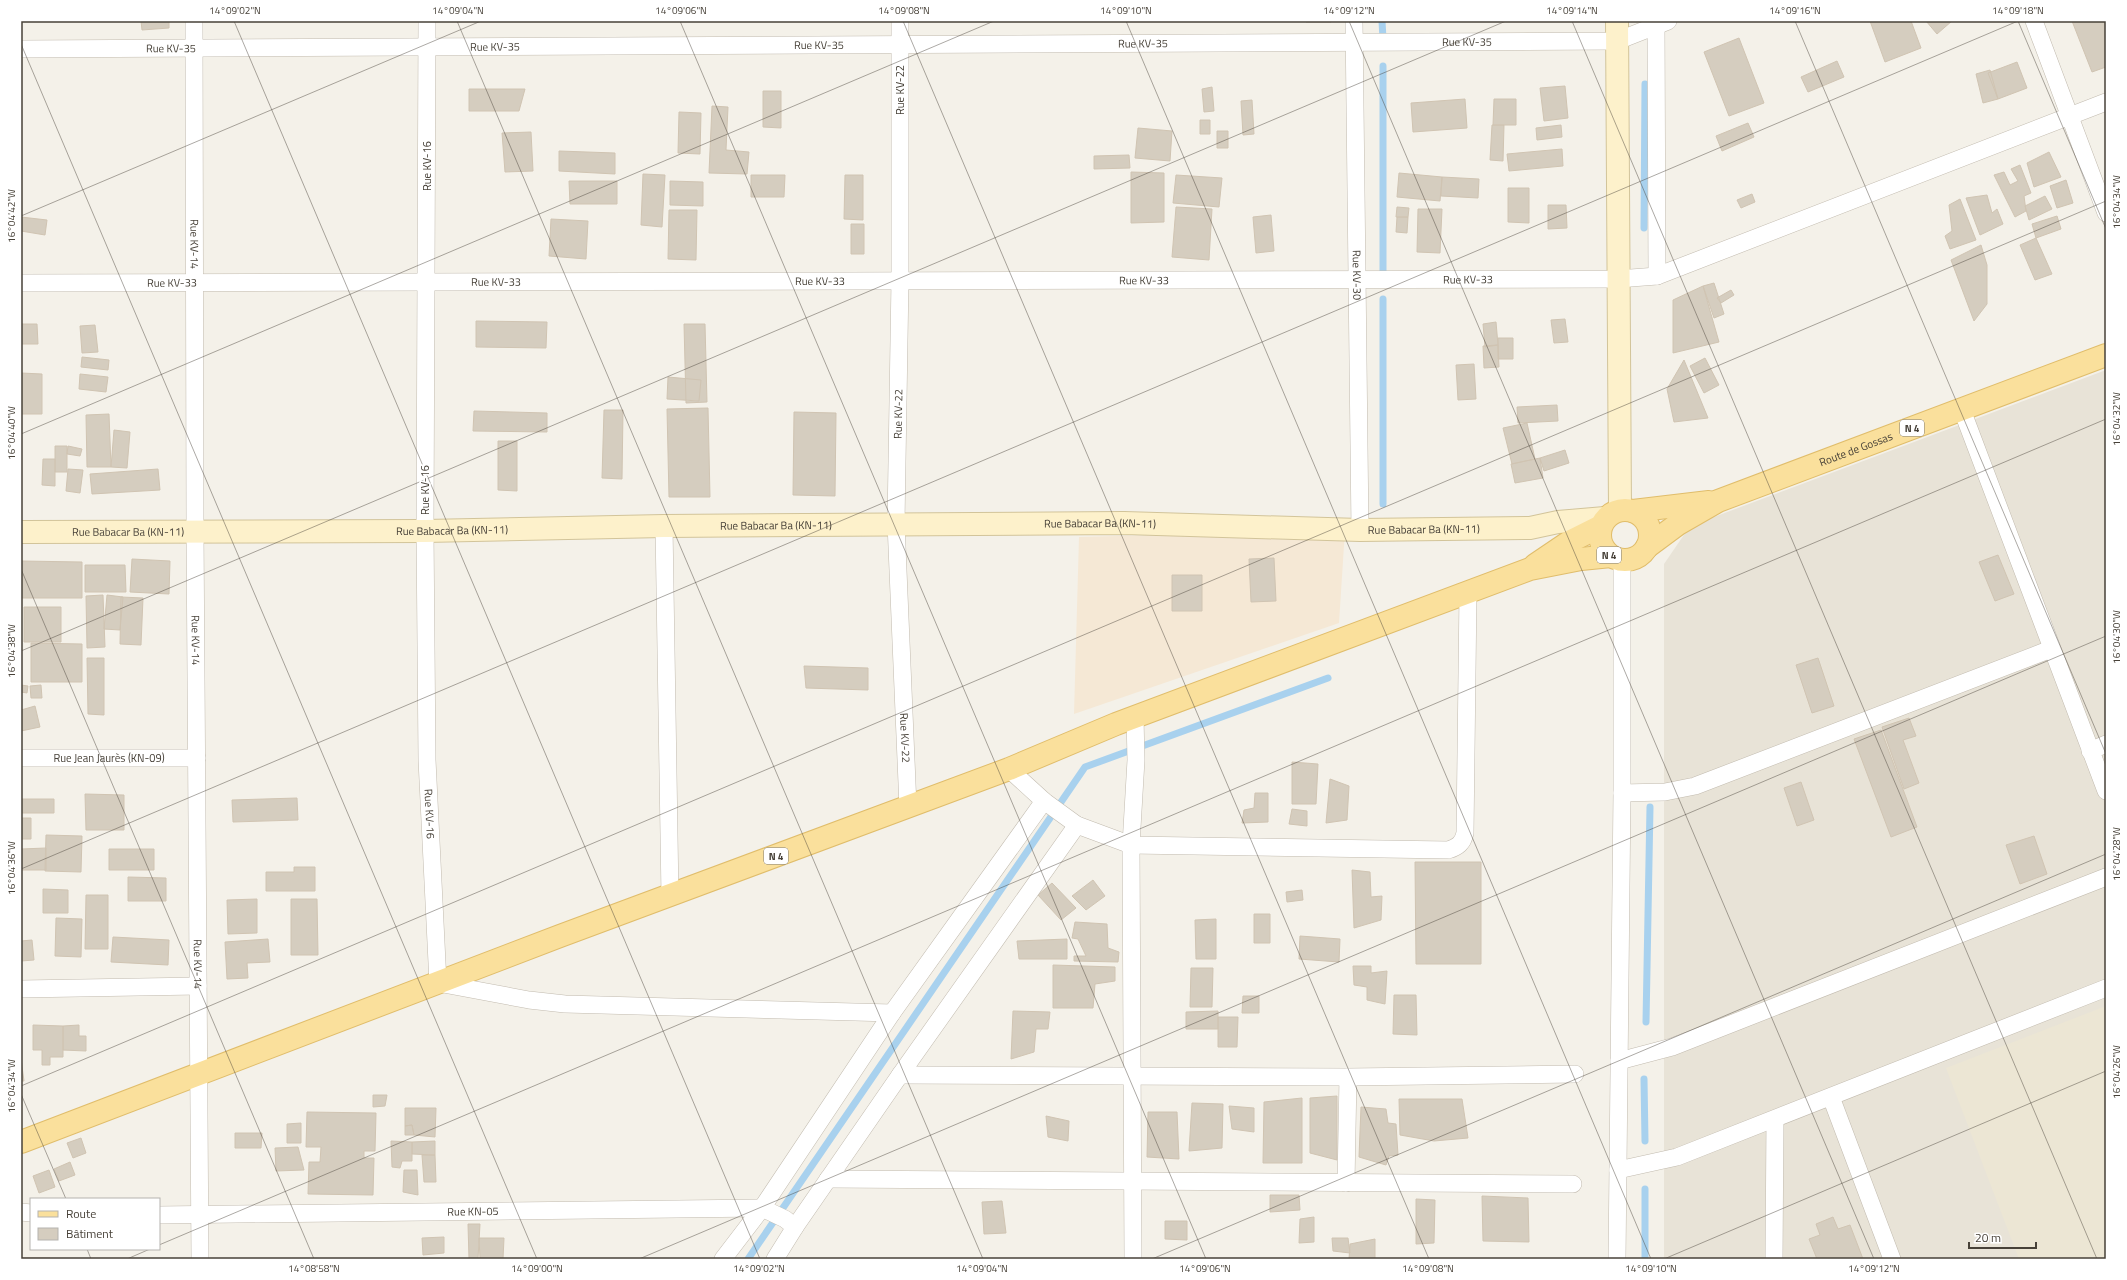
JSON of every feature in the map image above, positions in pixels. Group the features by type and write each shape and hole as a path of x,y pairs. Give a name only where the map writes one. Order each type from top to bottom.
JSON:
{"main road":[{"name":"Route de Gossas","path":"1718,501 2106,355"},
{"name":"N 4","path":"1530,569 1569,542 1615,516 1718,501"},
{"name":"N 4","path":"21,1142 908,806 1009,769 1135,726 1530,569 1581,560 1636,558 1647,547 1678,524 1718,501"},
{"name":"N 4","path":"1615,516 1600,543 1604,550 1616,558"},
{"path":"1615,516 1645,520 1648,526 1649,540 1647,547"}],"street":[{"name":"Rue KV-14","path":"194,21 195,531 201,1216 200,1259"},
{"name":"Rue KV-16","path":"427,21 425,531 427,760 438,983"},
{"name":"Rue KV-22","path":"900,21 900,280 896,523 908,806"},
{"name":"Rue KV-30","path":"1354,21 1360,530"},
{"path":"2034,21 2106,213"},
{"path":"1530,528 1564,521 1615,516 1618,279 1617,31 1660,22 1657,276"},
{"name":"Rue KV-35","path":"21,49 1354,42 1617,31"},
{"name":"Rue KV-33","path":"21,282 1358,280 1618,279 1657,276 2106,102"},
{"path":"1962,410 2051,649 2106,791"},
{"name":"Rue Babacar Ba (KN-11)","path":"21,532 425,531 896,523 1124,523 1360,530 1530,528"},
{"path":"664,526 670,896"},
{"path":"1530,528 1569,542"},
{"path":"1616,558 1622,793 1617,1259"},
{"path":"1009,769 1047,803 1073,822 1130,845 1448,850 1456,848 1463,842 1465,833 1468,594"},
{"path":"1622,793 1665,792 1695,786 2051,649"},
{"path":"1133,1259 1130,845 1136,760 1135,726"},
{"path":"2090,750 2106,744"},
{"name":"Rue Jean Jaurès (KN-09)","path":"21,758 197,758"},
{"path":"776,1259 778,1216 892,1013 1047,803"},
{"path":"723,1259 828,1179 1073,822"},
{"path":"1619,1061 1672,1047 2106,877"},
{"path":"438,983 529,1000 565,1004 892,1013"},
{"path":"21,989 198,986"},
{"path":"1618,1170 1677,1157 2106,988"},
{"path":"900,1075 1348,1077 1575,1074"},
{"path":"1346,1183 1348,1077"},
{"path":"1831,1097 1892,1259"},
{"path":"1774,1259 1775,1119"},
{"path":"828,1179 1573,1184"},
{"name":"Rue KN-05","path":"160,1215 778,1216"}],"shaded area":[{"path":"2106,370 2106,1259 1664,1259 1664,564 1690,526"},
{"path":"1345,530 1339,623 1074,714 1079,537"},
{"path":"2106,1006 2106,1259 2019,1259 1946,1068"}],"building":[{"path":"141,21 169,21 169,28 142,30"},
{"path":"1331,21 1331,22 1306,22"},
{"path":"1870,21 1911,21 1921,48 1885,62"},
{"path":"1926,21 1952,21 1937,34"},
{"path":"2072,21 2106,21 2106,67 2092,72"},
{"path":"1739,38 1764,103 1729,116 1704,52"},
{"path":"1837,61 1844,77 1808,92 1801,77"},
{"path":"2017,62 2027,88 1998,99 1988,73"},
{"path":"1990,70 1998,99 1983,103 1976,74"},
{"path":"1565,86 1568,118 1544,121 1540,88"},
{"path":"1212,87 1214,111 1204,112 1202,89"},
{"path":"469,89 525,89 519,111 469,111"},
{"path":"763,91 781,91 781,128 763,127"},
{"path":"1465,99 1467,128 1413,132 1411,103"},
{"path":"1494,99 1516,99 1516,125 1493,125"},
{"path":"1252,100 1254,134 1243,135 1241,101"},
{"path":"712,106 728,107 726,150 749,152 747,174 709,173"},
{"path":"679,112 701,113 700,154 678,153"},
{"path":"1200,120 1210,120 1210,134 1200,134"},
{"path":"1748,123 1754,137 1722,151 1716,136"},
{"path":"1492,125 1504,125 1503,161 1490,160"},
{"path":"1561,125 1562,137 1537,140 1536,128"},
{"path":"1138,128 1172,131 1170,161 1135,158"},
{"path":"1217,131 1228,131 1228,148 1217,148"},
{"path":"531,132 533,171 505,172 502,133"},
{"path":"1562,149 1563,166 1509,171 1507,154"},
{"path":"559,151 615,153 615,174 559,171"},
{"path":"2049,152 2061,177 2034,187 2027,163"},
{"path":"1129,155 1130,168 1094,169 1094,156"},
{"path":"2020,165 2031,193 2024,196 2026,211 2015,217 1994,175 2004,172 2010,185 2018,181 2011,169"},
{"path":"1131,172 1164,173 1164,222 1131,223"},
{"path":"1399,173 1442,177 1440,201 1397,197"},
{"path":"643,174 665,175 662,227 641,225"},
{"path":"751,175 785,175 784,197 751,197"},
{"path":"845,175 863,175 863,220 844,219"},
{"path":"1176,175 1222,178 1219,207 1173,203"},
{"path":"1442,177 1479,179 1478,198 1441,196"},
{"path":"2066,180 2073,203 2057,208 2050,186"},
{"path":"569,181 617,181 617,204 570,204"},
{"path":"670,181 703,182 703,206 670,205"},
{"path":"1508,188 1529,188 1529,223 1508,222"},
{"path":"1752,194 1755,202 1741,208 1737,200"},
{"path":"1987,195 1992,213 1997,209 2003,224 1980,235 1966,198"},
{"path":"2045,196 2052,209 2029,220 2025,206"},
{"path":"1960,199 1976,240 1950,249 1945,236 1952,231 1949,205"},
{"path":"1548,205 1566,205 1567,228 1548,229"},
{"path":"1176,207 1212,209 1209,260 1172,257"},
{"path":"1397,207 1409,208 1408,217 1396,217"},
{"path":"1418,209 1442,209 1440,253 1417,252"},
{"path":"669,210 697,210 696,260 668,259"},
{"path":"1271,215 1274,251 1256,253 1253,217"},
{"path":"2057,216 2061,229 2036,238 2032,224"},
{"path":"21,217 47,220 45,235 21,231"},
{"path":"1397,217 1408,217 1407,233 1396,232"},
{"path":"551,219 588,221 586,259 549,256"},
{"path":"851,224 864,224 864,254 851,254"},
{"path":"2036,238 2052,274 2035,280 2020,245"},
{"path":"1981,245 1987,265 1987,304 1974,321 1951,260"},
{"path":"1714,283 1724,314 1714,318 1703,286"},
{"path":"1703,286 1719,342 1673,353 1673,300"},
{"path":"1731,290 1734,295 1721,303 1717,298"},
{"path":"1565,319 1568,342 1554,343 1551,320"},
{"path":"476,321 547,322 546,348 476,347"},
{"path":"1496,322 1498,345 1485,347 1483,324"},
{"path":"21,324 37,324 38,344 21,344"},
{"path":"684,324 705,324 707,402 686,403"},
{"path":"95,325 98,352 82,353 80,326"},
{"path":"1498,338 1513,338 1513,359 1498,359"},
{"path":"1498,345 1499,367 1484,368 1483,346"},
{"path":"82,357 109,360 108,370 81,367"},
{"path":"1705,358 1719,385 1704,393 1690,366"},
{"path":"1684,360 1708,418 1674,422 1667,389"},
{"path":"1474,364 1476,399 1458,400 1456,365"},
{"path":"21,373 42,374 42,414 21,414"},
{"path":"80,374 108,377 106,392 79,389"},
{"path":"668,377 701,380 699,401 667,399"},
{"path":"1557,405 1558,421 1518,423 1517,407"},
{"path":"708,408 710,497 669,497 667,409"},
{"path":"604,410 623,410 622,479 602,478"},
{"path":"474,411 547,413 547,432 473,431"},
{"path":"794,412 836,413 835,496 793,495"},
{"path":"109,414 111,467 87,467 86,415"},
{"path":"1527,423 1535,459 1512,464 1503,428"},
{"path":"114,430 130,432 127,468 111,467"},
{"path":"498,441 517,441 517,491 498,490"},
{"path":"55,446 67,446 67,472 55,472"},
{"path":"68,446 82,449 80,456 67,454"},
{"path":"1565,450 1569,463 1544,471 1540,458"},
{"path":"1540,458 1543,478 1515,483 1511,464"},
{"path":"43,459 55,459 55,486 42,485"},
{"path":"68,469 83,470 80,493 66,491"},
{"path":"158,469 160,490 92,494 90,474"},
{"path":"1998,555 2014,594 1995,601 1979,562"},
{"path":"1274,558 1276,601 1251,602 1249,559"},
{"path":"132,559 170,561 169,594 130,592"},
{"path":"21,561 82,562 82,598 21,598"},
{"path":"85,565 125,565 126,592 85,592"},
{"path":"1172,575 1202,575 1202,611 1172,611"},
{"path":"103,595 105,647 87,648 86,596"},
{"path":"107,595 123,597 120,630 104,629"},
{"path":"121,597 143,598 141,645 120,644"},
{"path":"24,607 61,607 61,642 24,642"},
{"path":"31,643 82,644 82,682 31,682"},
{"path":"87,658 104,658 104,715 88,714"},
{"path":"1818,658 1834,706 1812,713 1796,665"},
{"path":"804,666 868,668 868,690 806,688"},
{"path":"21,685 28,686 27,693 21,692"},
{"path":"41,685 42,698 31,698 30,686"},
{"path":"35,706 40,727 21,731 21,710"},
{"path":"1909,718 1916,736 1903,740 1919,783 1904,789 1882,727"},
{"path":"1881,730 1917,827 1891,837 1854,739"},
{"path":"1292,762 1318,764 1316,804 1292,804"},
{"path":"1330,779 1349,786 1347,820 1326,823"},
{"path":"1801,782 1814,820 1797,826 1784,788"},
{"path":"1255,793 1268,793 1268,822 1242,823 1244,810 1254,808"},
{"path":"85,794 124,795 124,830 86,830"},
{"path":"297,798 298,820 233,822 232,800"},
{"path":"21,799 54,799 54,813 21,813"},
{"path":"1292,809 1307,811 1307,826 1289,824"},
{"path":"21,818 31,818 31,839 21,839"},
{"path":"46,835 82,836 81,872 45,871"},
{"path":"2034,836 2047,874 2020,884 2006,845"},
{"path":"46,848 46,870 21,870 21,849"},
{"path":"109,849 154,849 154,870 109,870"},
{"path":"1415,862 1481,862 1481,964 1416,964"},
{"path":"294,867 315,867 315,891 266,891 266,872 294,872"},
{"path":"1352,870 1370,872 1371,897 1382,896 1381,920 1354,928"},
{"path":"128,877 166,878 166,901 128,901"},
{"path":"1093,880 1105,896 1086,910 1072,896"},
{"path":"1052,883 1076,908 1061,920 1038,895"},
{"path":"43,889 68,890 68,913 43,913"},
{"path":"1302,890 1303,900 1287,902 1286,892"},
{"path":"86,895 108,895 108,949 85,949"},
{"path":"257,899 257,933 228,934 227,900"},
{"path":"291,899 317,899 318,955 291,955"},
{"path":"1254,914 1270,914 1270,943 1254,943"},
{"path":"56,918 82,919 81,957 55,956"},
{"path":"1216,919 1216,959 1196,959 1195,920"},
{"path":"1075,922 1107,924 1108,948 1119,952 1118,962 1074,961 1074,956 1086,956 1078,939 1072,938"},
{"path":"1300,936 1340,939 1339,962 1299,959"},
{"path":"113,937 169,940 168,965 111,962"},
{"path":"268,939 270,962 247,963 248,978 227,979 225,942"},
{"path":"1067,939 1067,959 1019,959 1017,941"},
{"path":"32,940 34,960 21,961 21,941"},
{"path":"1053,965 1115,967 1115,981 1095,984 1093,1008 1053,1008"},
{"path":"1353,966 1371,966 1371,973 1387,971 1385,1004 1367,1000 1367,987 1354,985"},
{"path":"1191,968 1213,968 1212,1007 1190,1007"},
{"path":"1394,995 1416,995 1417,1035 1393,1034"},
{"path":"1243,996 1259,996 1259,1013 1242,1013"},
{"path":"1013,1011 1050,1012 1048,1029 1036,1029 1034,1052 1011,1059"},
{"path":"1218,1011 1218,1029 1186,1029 1186,1012"},
{"path":"1218,1017 1238,1017 1237,1047 1218,1047"},
{"path":"33,1025 63,1026 63,1057 50,1057 50,1065 42,1065 42,1050 33,1050"},
{"path":"79,1025 79,1036 86,1036 86,1051 63,1050 63,1026"},
{"path":"21,1059 24,1081 21,1081"},
{"path":"373,1095 387,1095 385,1106 373,1107"},
{"path":"1337,1096 1337,1160 1310,1153 1310,1098"},
{"path":"1302,1098 1302,1163 1263,1163 1264,1102"},
{"path":"1399,1099 1462,1099 1468,1138 1434,1141 1400,1135"},
{"path":"1192,1103 1223,1104 1222,1148 1189,1151"},
{"path":"1229,1106 1254,1108 1254,1132 1232,1129"},
{"path":"1361,1107 1386,1109 1388,1123 1396,1124 1398,1155 1389,1156 1386,1165 1359,1157"},
{"path":"405,1108 436,1108 435,1137 414,1135 412,1125 405,1126"},
{"path":"307,1112 376,1113 375,1151 364,1151 364,1158 374,1158 373,1195 308,1194 309,1162 320,1162 321,1147 306,1147"},
{"path":"1148,1112 1177,1112 1179,1159 1147,1157"},
{"path":"1046,1116 1069,1121 1068,1141 1048,1137"},
{"path":"301,1123 301,1143 287,1143 287,1124"},
{"path":"412,1125 414,1135 405,1135 405,1126"},
{"path":"235,1133 262,1133 261,1148 235,1148"},
{"path":"81,1138 86,1153 73,1158 67,1143"},
{"path":"391,1141 412,1142 412,1161 402,1161 400,1168 392,1167"},
{"path":"435,1141 435,1155 412,1154 412,1142"},
{"path":"298,1147 304,1170 276,1171 275,1148"},
{"path":"422,1155 435,1155 436,1182 424,1182"},
{"path":"70,1162 75,1175 59,1181 54,1169"},
{"path":"49,1170 55,1187 39,1193 33,1176"},
{"path":"404,1170 417,1170 418,1195 403,1192"},
{"path":"1270,1195 1299,1195 1300,1210 1270,1212"},
{"path":"1482,1196 1528,1198 1529,1242 1483,1241"},
{"path":"1416,1199 1435,1200 1434,1243 1416,1244"},
{"path":"1002,1201 1006,1233 984,1234 982,1202"},
{"path":"1314,1217 1314,1242 1299,1243 1300,1219"},
{"path":"1833,1217 1838,1229 1850,1225 1863,1259 1817,1259 1809,1239 1820,1235 1816,1224"},
{"path":"1165,1221 1187,1221 1187,1240 1165,1239"},
{"path":"468,1224 480,1224 478,1259 469,1259"},
{"path":"444,1237 444,1253 423,1255 422,1238"},
{"path":"479,1238 504,1238 503,1259 480,1259"},
{"path":"1332,1238 1348,1238 1350,1253 1333,1251"},
{"path":"1375,1239 1375,1259 1349,1259 1350,1244"},
{"path":"50,1258 50,1259 21,1259"}],"waterway":[{"path":"1382,21 1383,39"},
{"path":"1383,66 1383,271"},
{"path":"1644,228 1645,84"},
{"path":"1383,299 1383,504"},
{"path":"748,1259 1085,767 1328,678"},
{"path":"1646,1022 1650,807"},
{"path":"1644,1079 1645,1141"},
{"path":"1645,1189 1645,1259"}]}
